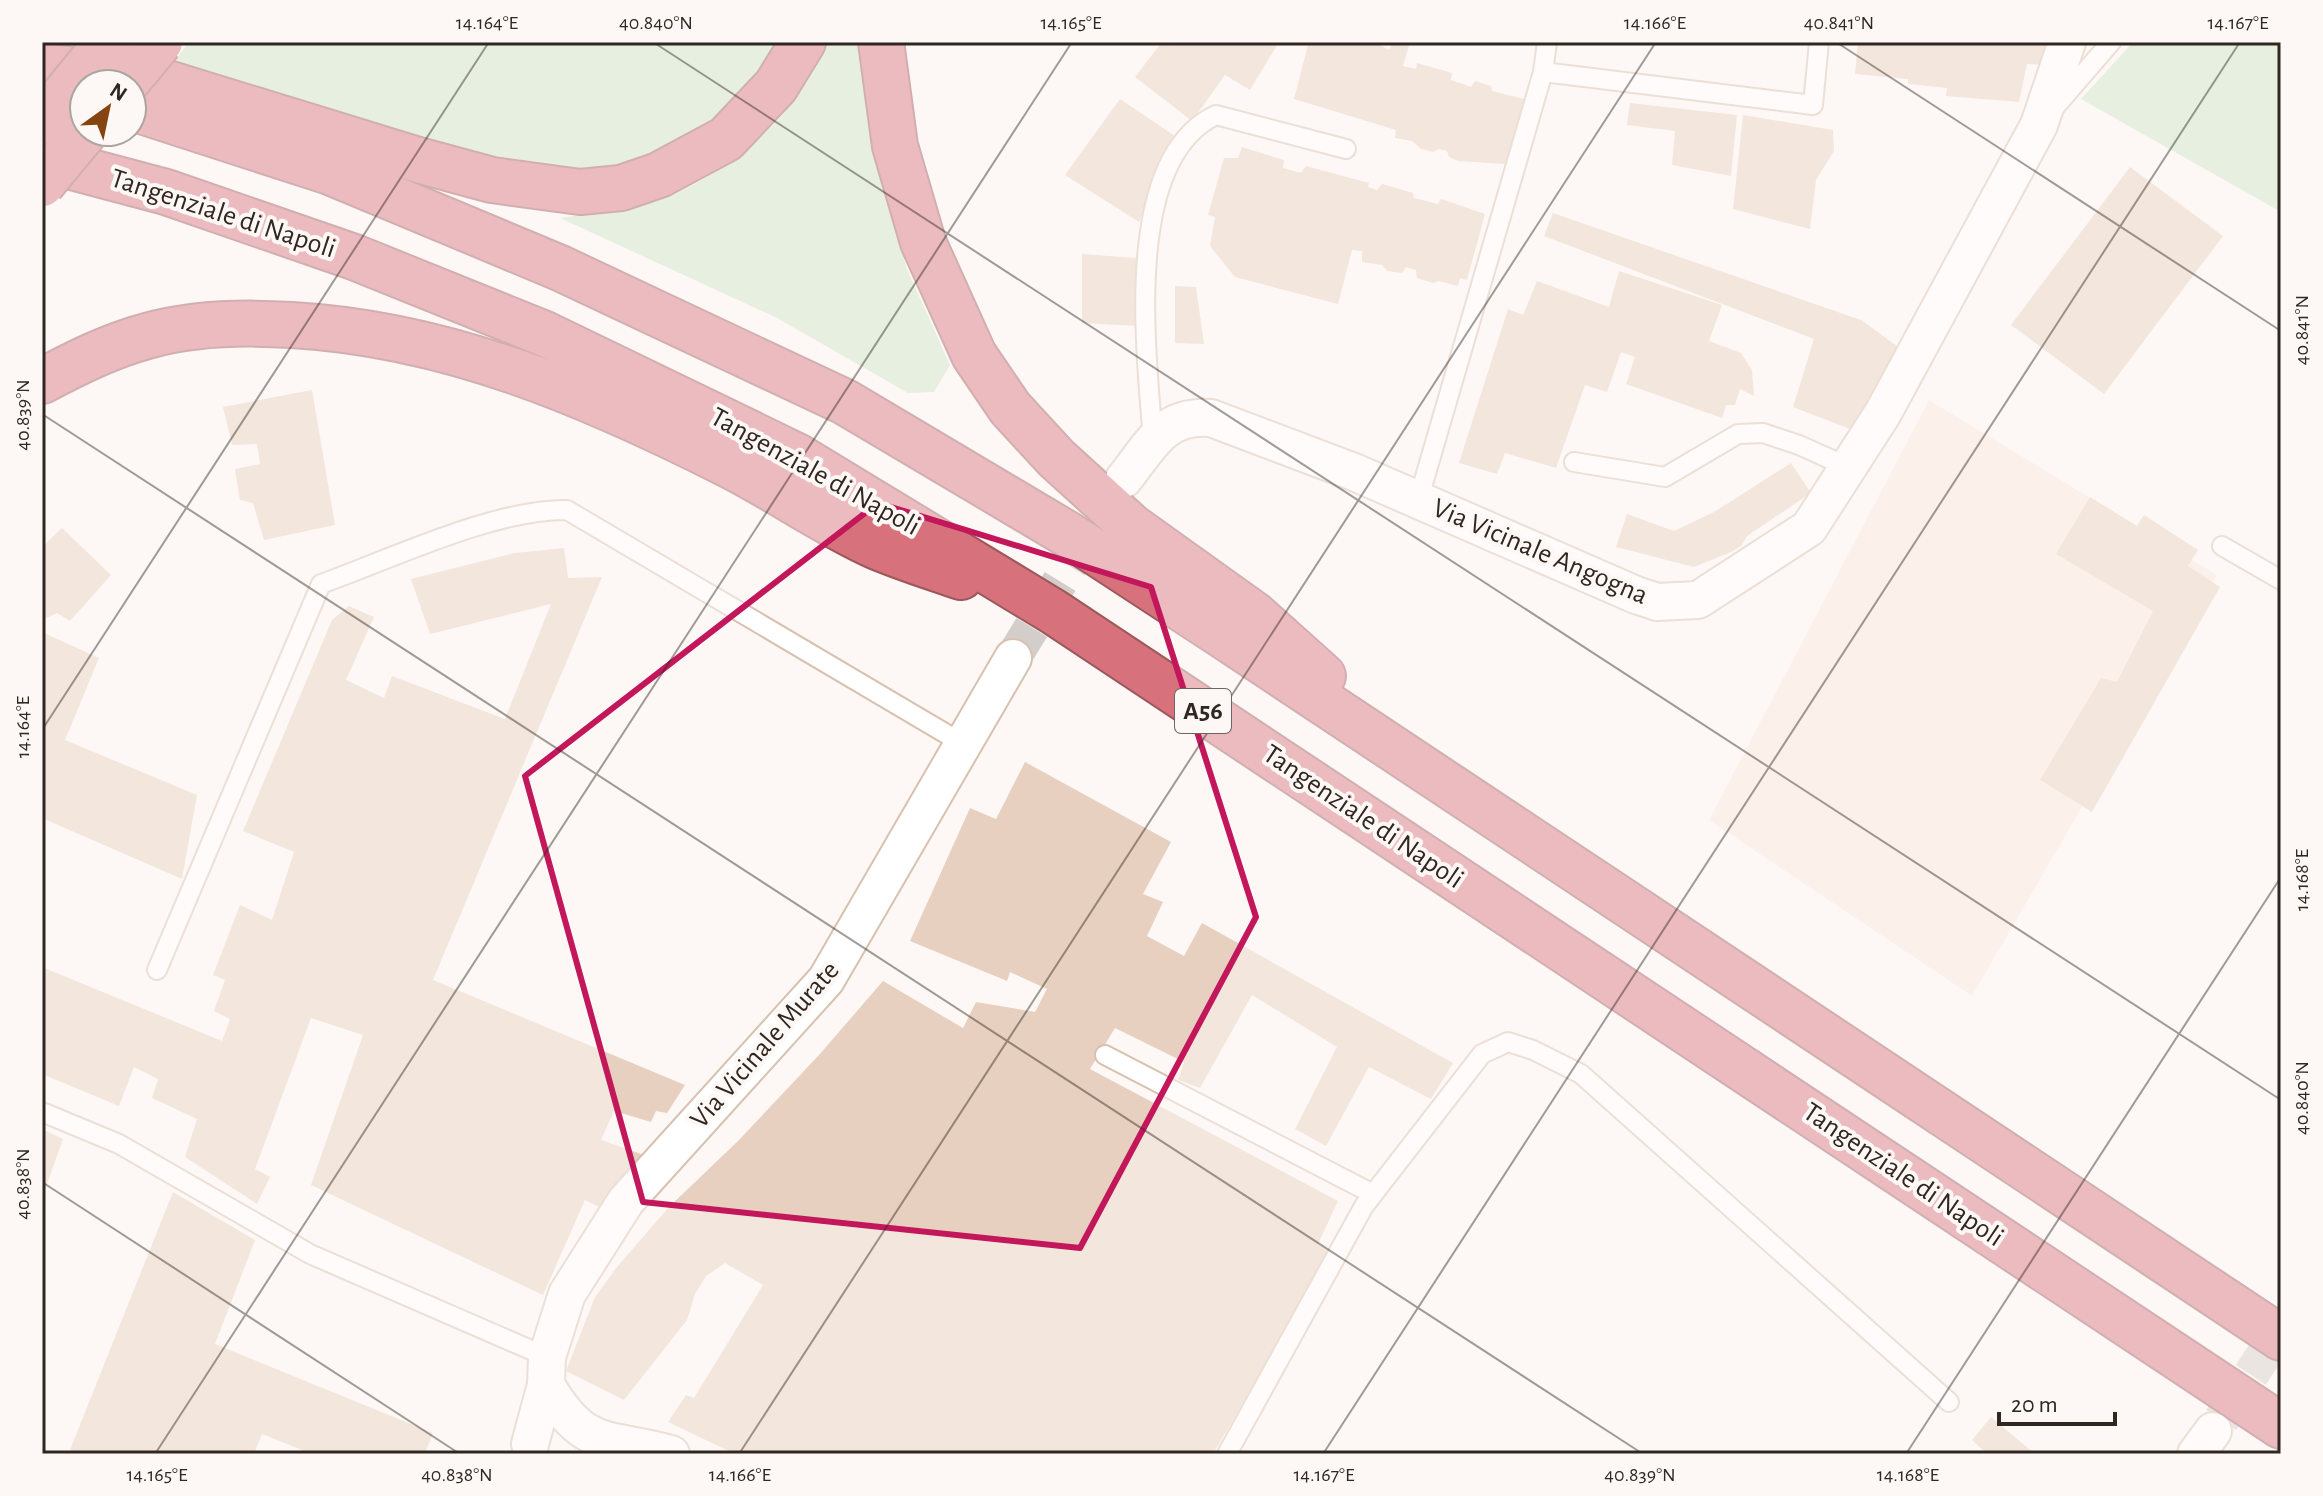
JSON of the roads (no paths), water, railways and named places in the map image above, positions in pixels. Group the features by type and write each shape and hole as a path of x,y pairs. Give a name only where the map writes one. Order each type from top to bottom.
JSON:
{"highway":[{"path":"42,122 107,42"},
{"path":"138,68 160,42"},
{"path":"42,66 151,78 492,180 580,192 621,188 659,175 726,139 776,86 803,42"},
{"path":"881,42 895,146 923,242 974,355 1010,408 1056,458 1132,527 1255,615 1450,789"},
{"path":"42,83 68,90"},
{"name":"A56","path":"148,113 330,172 560,268 845,402 1069,535 2281,1338"},
{"path":"42,184 72,148"},
{"name":"Tangenziale di Napoli","path":"42,159 166,192 354,257 545,334 797,456 1054,612 2281,1426"},
{"path":"42,381 94,354 149,335 198,327 256,323 383,333 485,359 552,383 728,465 874,545 1054,612"}],"street":[{"name":"Via Vicinale Angogna","path":"1124,479 1172,422 1188,416 1211,418 1418,501 1636,595 1657,602 1698,600 1809,528 1850,468 2039,125 2067,42"},
{"name":"Via Vicinale Murate","path":"527,1449 567,1294 626,1201 826,980 1013,658"},
{"path":"546,1371 565,1416 596,1444"},
{"path":"527,1449 556,1430 596,1444 671,1454"}],"lane":[{"path":"1418,501 1543,72 1547,42"},
{"path":"1543,72 1813,105 1819,42"},
{"path":"2039,125 2087,42"},
{"path":"2039,125 2111,42"},
{"path":"1153,442 1147,354 1149,226 1160,188 1184,138 1198,124 1216,115 1346,149"},
{"path":"1574,462 1665,477 1738,434 1763,433 1850,468"},
{"path":"157,970 321,584 474,529 544,510 567,510 965,745"},
{"path":"2222,546 2281,580"},
{"path":"1227,1454 1373,1194 1482,1054 1508,1042 1533,1050 1581,1074 1949,1402"},
{"path":"1105,1055 1373,1194"},
{"path":"42,1112 119,1144 310,1254 546,1371"}],"tunnel":[{"path":"1013,658 1121,482"},
{"path":"2221,1420 2281,1329"}]}
